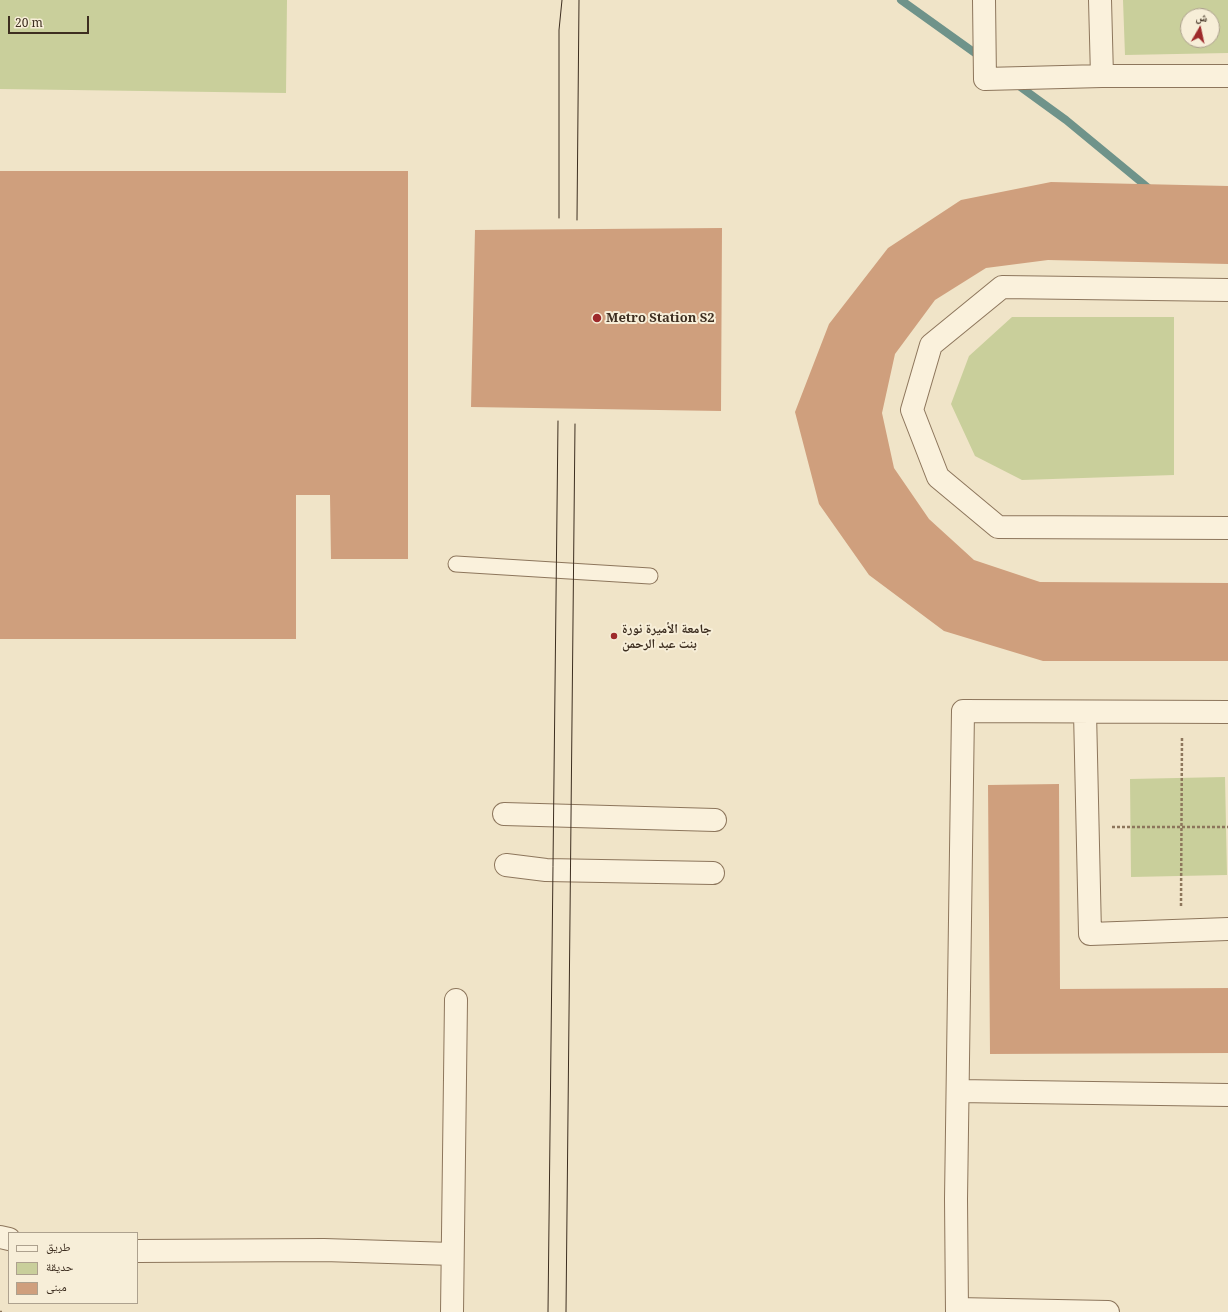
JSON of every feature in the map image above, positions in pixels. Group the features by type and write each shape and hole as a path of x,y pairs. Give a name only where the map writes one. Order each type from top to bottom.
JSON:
{"street":[{"path":"984,0 984,79 1102,76 1228,76"},
{"path":"1100,0 1102,76"},
{"path":"1228,290 1002,287 931,345 912,410 938,477 998,527 1228,528"},
{"path":"1108,1312 957,1310 963,711 1228,712"},
{"path":"1086,712 1090,934 1228,930"},
{"path":"504,814 715,820"},
{"path":"506,865 546,870 713,873"},
{"path":"452,1312 456,1000"},
{"path":"958,1091 1228,1095"},
{"path":"138,1251 324,1250 452,1254"}],"lane":[{"path":"456,564 650,576"}],"path":[{"path":"1181,931 1182,713"},
{"path":"1088,827 1228,826"}],"green space":[{"path":"0,0 287,0 286,93 0,89"},
{"path":"1123,0 1228,0 1228,53 1125,55"},
{"path":"1012,317 1174,317 1174,475 1022,480 975,456 951,404 969,356"},
{"path":"1225,777 1227,875 1131,877 1130,779"}],"building":[{"path":"0,171 408,171 408,559 331,559 330,495 296,495 296,639 0,639"},
{"path":"1051,182 1228,186 1228,264 1048,260 986,268 935,300 895,354 882,413 894,468 929,519 974,560 1040,582 1228,583 1228,661 1043,661 944,631 869,575 819,504 795,412 829,324 888,248 961,200"},
{"name":"Metro Station S2","path":"722,228 721,411 471,407 475,230"},
{"path":"1059,784 1060,989 1228,988 1228,1053 990,1054 988,785"}],"waterway":[{"path":"901,0 982,58"},
{"path":"1015,83 1066,120 1152,191"}],"tram line":[{"path":"559,218 559,30 562,0"},
{"path":"577,220 579,0"},
{"path":"548,1312 558,421"},
{"path":"566,1312 575,424"}],"place":[{"name":"Metro Station S2","path":"597,318"},
{"name":"جامعة الأميرة نورة بنت عبد الرحمن","path":"614,636"}]}
